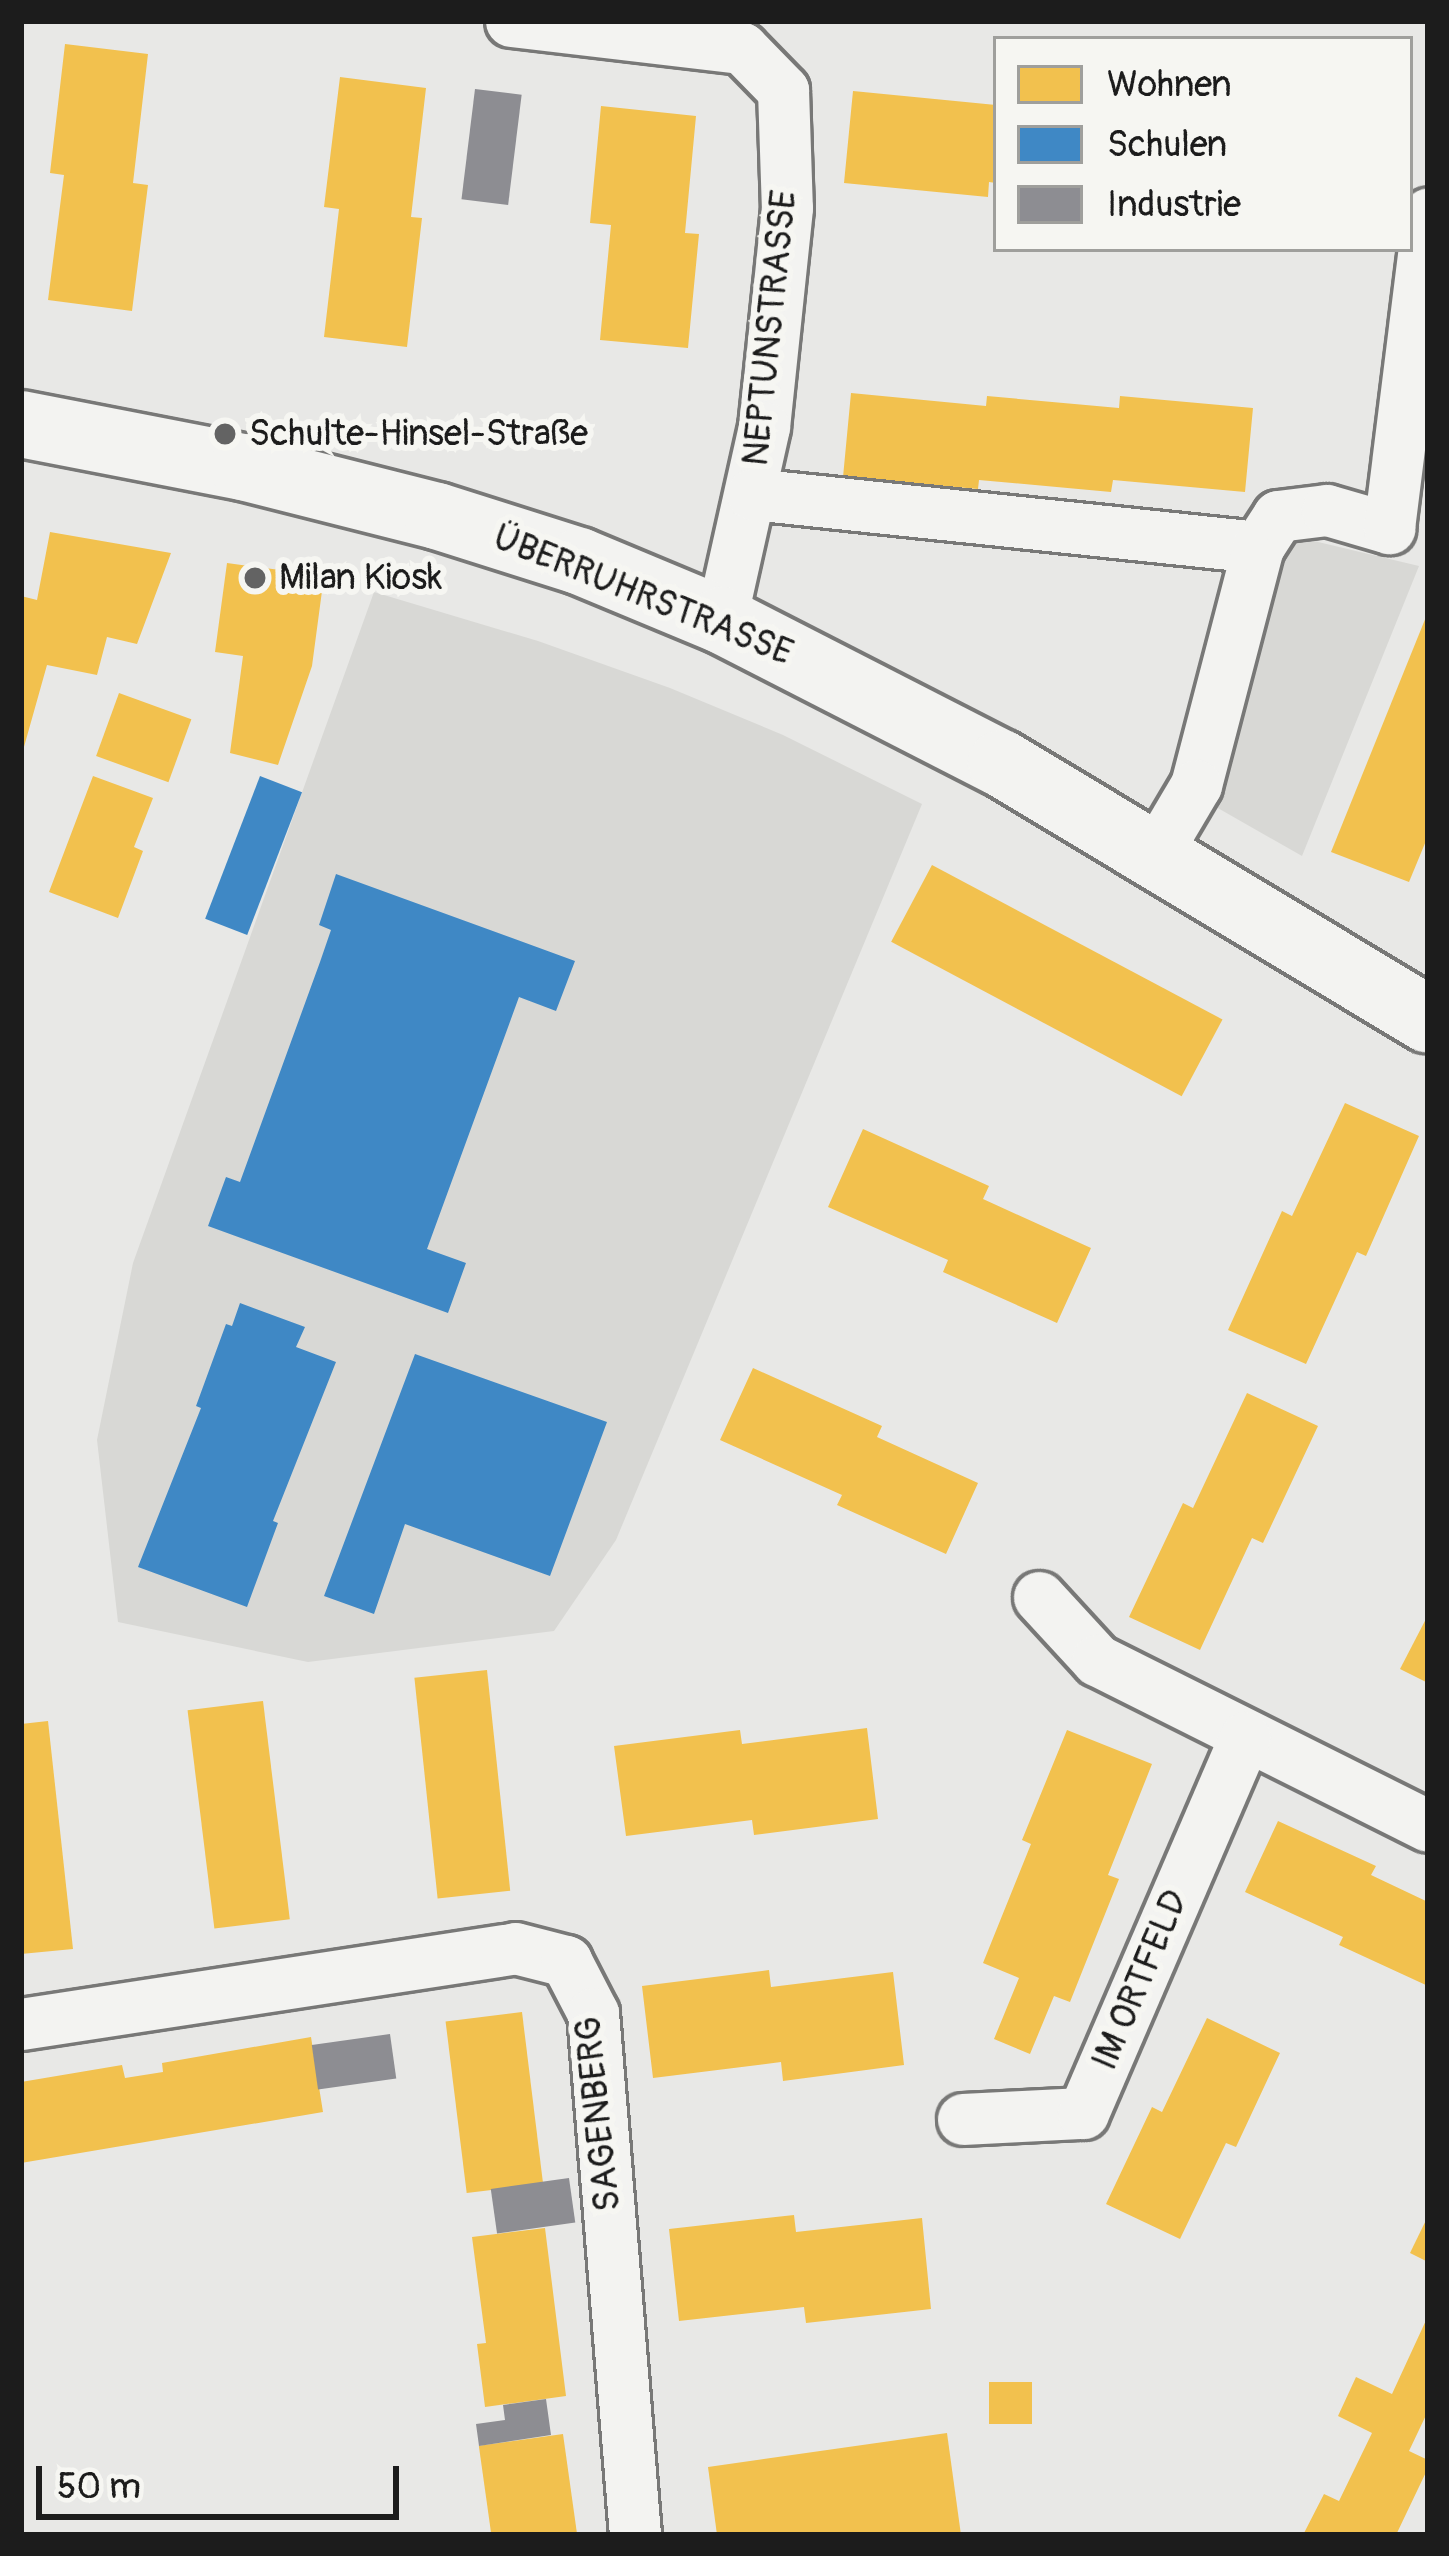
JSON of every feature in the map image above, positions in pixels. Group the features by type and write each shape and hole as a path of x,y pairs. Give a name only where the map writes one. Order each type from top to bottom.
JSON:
{"main road":[{"name":"ÜBERRUHRSTRASSE","path":"21,424 243,467 437,516 579,562 721,620 981,752 1428,1020"}],"street":[{"name":"NEPTUNSTRASSE","path":"512,21 743,34 783,90 787,208 752,494 721,620"},
{"path":"1154,856 1196,785 1258,547 1278,516 1327,510 1389,528 1428,213"},
{"path":"752,494 1258,547"},
{"path":"1039,1597 1096,1660 1428,1826"},
{"name":"IM ORTFELD","path":"964,2120 1083,2113 1244,1737"},
{"name":"SAGENBERG","path":"21,2024 515,1948 566,1961 593,2013 635,2535"}],"shaded area":[{"path":"1293,536 1419,566 1302,856 1209,803"},
{"path":"374,592 538,641 670,688 783,735 922,804 616,1540 554,1631 308,1662 118,1622 97,1440 133,1263"}],"building: Wohnen":[{"path":"65,44 148,54 133,183 148,185 132,311 48,300 64,175 50,173"},
{"path":"340,77 426,88 411,217 422,218 407,347 324,337 339,209 324,207"},
{"path":"853,91 993,105 993,183 989,182 988,197 844,183"},
{"path":"601,106 696,116 685,233 699,234 688,348 600,340 611,225 590,223"},
{"path":"851,393 986,406 987,396 1119,408 1120,396 1253,408 1245,492 1113,480 1111,492 979,480 978,489 843,477"},
{"path":"50,532 171,553 137,644 107,637 97,675 47,665 22,754 21,596 37,600"},
{"path":"227,563 324,576 312,666 278,765 230,753 243,656 215,652"},
{"path":"1428,612 1428,836 1409,882 1331,852"},
{"path":"119,693 191,719 168,782 96,756"},
{"path":"93,776 153,798 134,847 143,851 118,918 49,892"},
{"path":"932,865 1222,1019 1182,1096 891,942"},
{"path":"1345,1103 1419,1136 1366,1256 1357,1252 1306,1364 1228,1330 1282,1211 1292,1216"},
{"path":"863,1129 989,1186 983,1199 1091,1248 1057,1323 943,1272 948,1260 828,1207"},
{"path":"753,1368 882,1426 877,1437 978,1483 946,1554 837,1505 842,1495 720,1440"},
{"path":"1247,1393 1318,1426 1263,1543 1252,1538 1200,1650 1129,1617 1183,1503 1193,1508"},
{"path":"1428,1615 1428,1683 1400,1669"},
{"path":"487,1670 510,1891 438,1898 414,1678"},
{"path":"263,1701 290,1919 214,1929 188,1710"},
{"path":"48,1721 73,1949 21,1954 21,1724"},
{"path":"867,1728 878,1819 754,1835 752,1820 626,1836 614,1746 740,1730 742,1744"},
{"path":"1067,1730 1152,1764 1108,1875 1119,1879 1070,2002 1054,1996 1030,2054 994,2039 1019,1978 983,1963 1031,1844 1022,1840"},
{"path":"1278,1821 1376,1866 1371,1875 1428,1902 1428,1986 1339,1945 1343,1937 1245,1892"},
{"path":"769,1970 771,1987 893,1972 904,2065 783,2081 781,2062 653,2078 642,1986"},
{"path":"522,2012 543,2184 467,2193 446,2021"},
{"path":"1207,2018 1280,2053 1236,2147 1226,2143 1180,2239 1106,2204 1152,2107 1162,2112"},
{"path":"311,2037 323,2112 21,2163 21,2082 122,2065 125,2078 163,2072 162,2063"},
{"path":"794,2215 796,2232 922,2218 931,2309 806,2323 804,2307 679,2321 669,2229"},
{"path":"1428,2216 1428,2262 1410,2253"},
{"path":"545,2228 566,2396 485,2407 477,2344 486,2343 472,2237"},
{"path":"1428,2316 1428,2411 1409,2451 1428,2460 1428,2468 1396,2535 1303,2535 1324,2494 1339,2501 1372,2433 1338,2416 1356,2377 1392,2394"},
{"path":"989,2382 1032,2382 1032,2424 989,2424"},
{"path":"947,2433 961,2535 717,2535 708,2467"},
{"path":"563,2434 577,2535 491,2535 479,2446"}],"building: Schulen":[{"path":"260,776 302,792 247,935 205,919"},
{"path":"336,874 575,961 556,1011 519,997 427,1249 466,1263 448,1313 208,1226 226,1177 240,1182 320,962 331,930 319,925"},
{"path":"240,1303 305,1327 296,1347 336,1362 273,1521 278,1523 247,1607 138,1567 201,1408 196,1406 226,1324 232,1326"},
{"path":"415,1354 607,1422 550,1576 405,1524 374,1614 324,1596"}],"building: Industrie":[{"path":"475,89 522,95 508,205 461,199"},
{"path":"390,2034 396,2079 318,2090 312,2045"},
{"path":"569,2178 575,2223 497,2234 491,2189"},
{"path":"546,2399 551,2435 479,2446 476,2424 505,2420 503,2405"}],"place":[{"name":"Schulte-Hinsel-Straße","path":"225,434"},
{"name":"Milan Kiosk","path":"255,578"}]}
